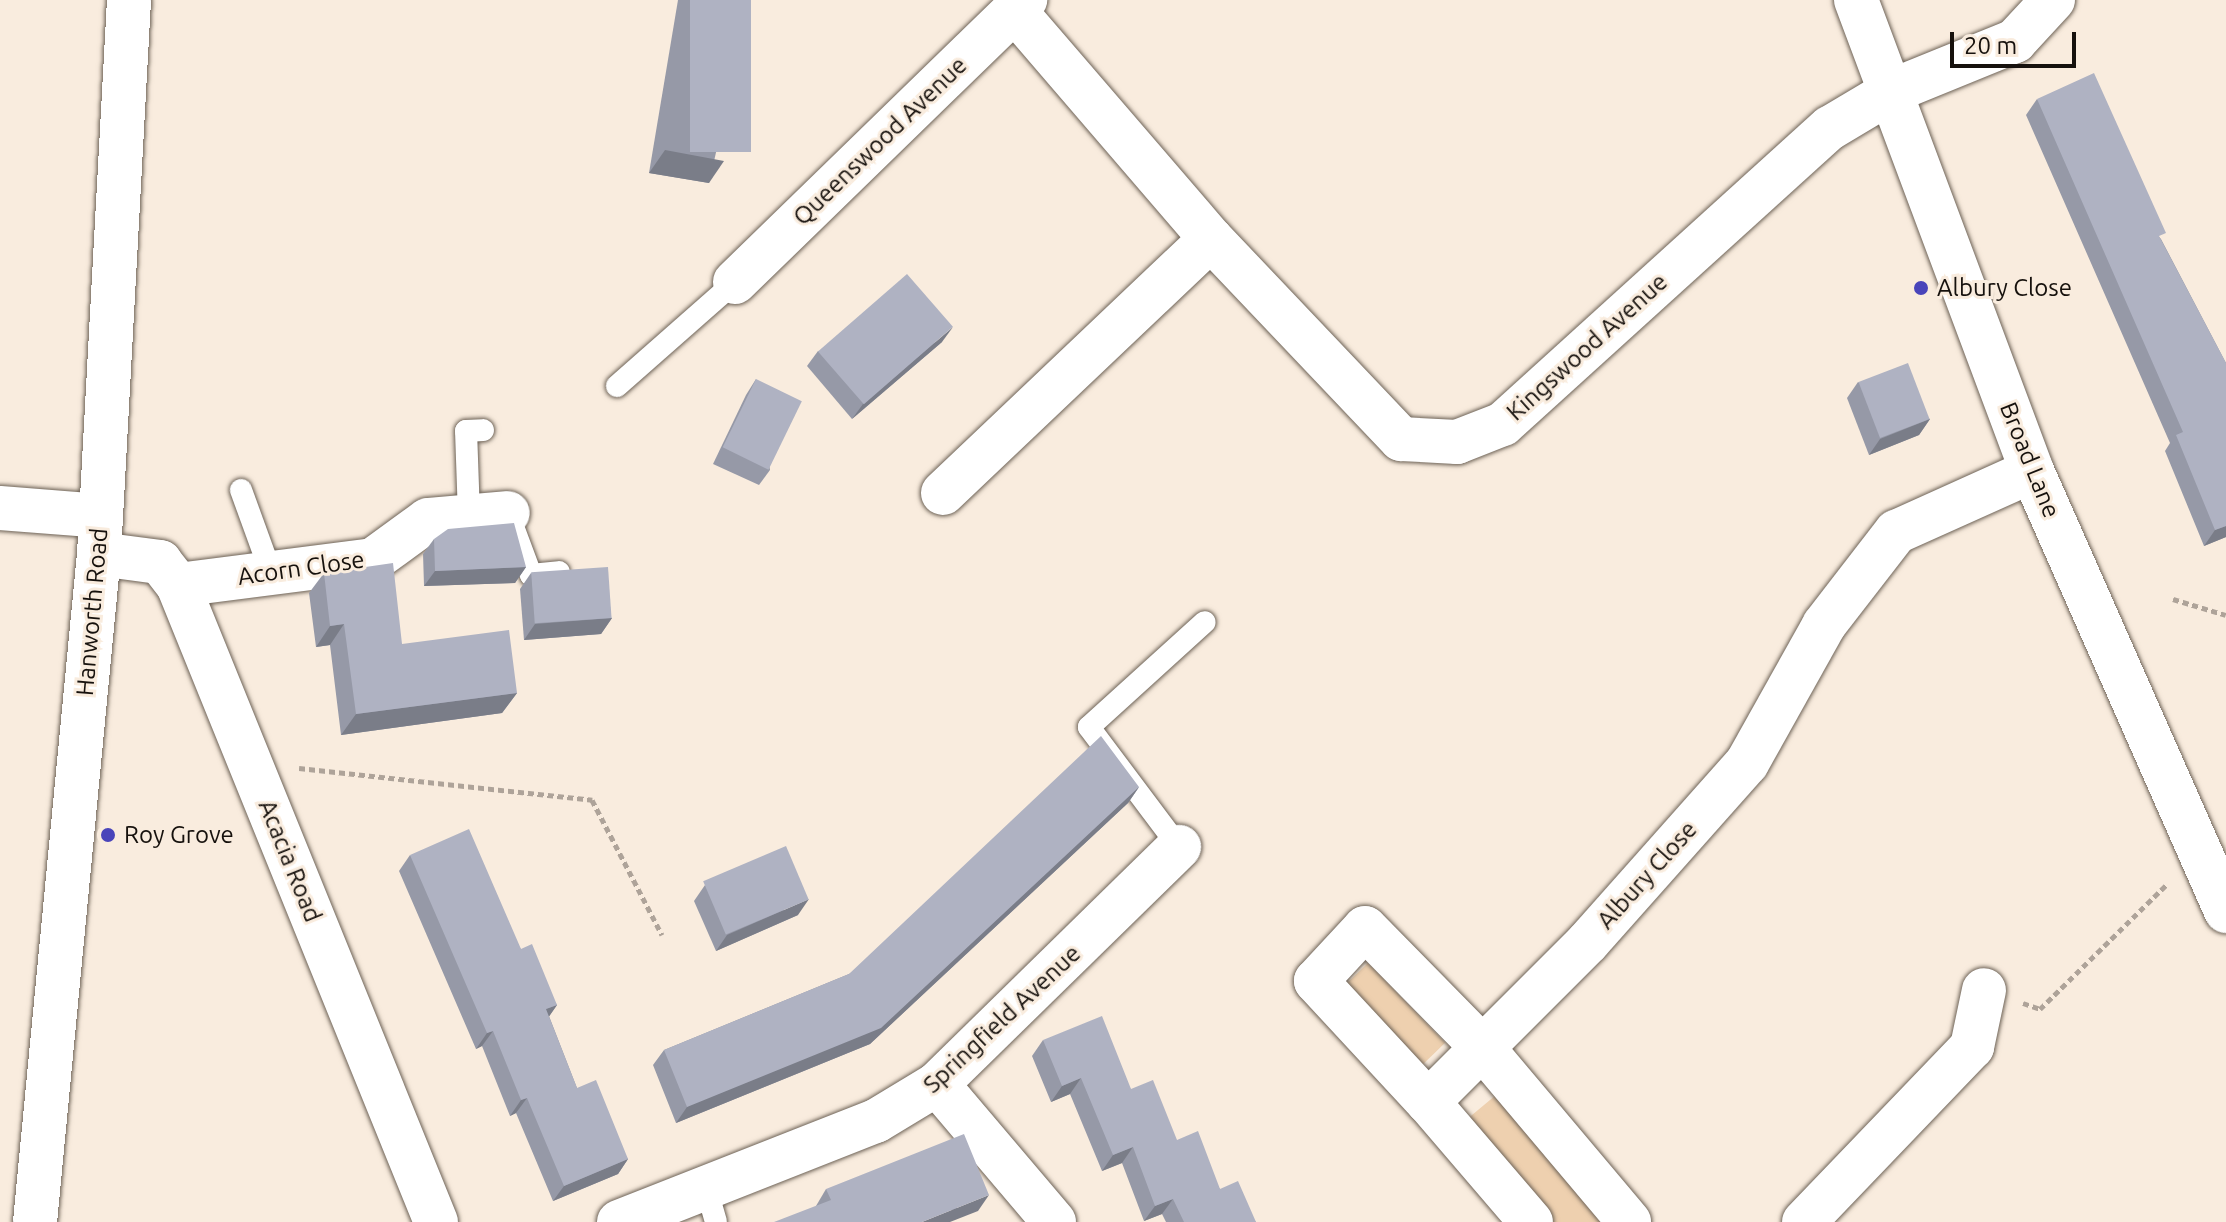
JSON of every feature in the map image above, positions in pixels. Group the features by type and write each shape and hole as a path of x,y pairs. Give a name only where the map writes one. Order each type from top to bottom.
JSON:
{"street":[{"name":"Hanworth Road","path":"35,1222 100,535 129,0"},
{"name":"Broad Lane","path":"1856,0 2032,471 2198,854 2226,911"},
{"name":"Kingswood Avenue","path":"1019,5 1211,239 1401,439 1457,442 1503,424 1830,128 1892,91 2015,41 2053,0"},
{"name":"Queenswood Avenue","path":"735,282 1019,5"},
{"path":"943,493 1211,239"},
{"name":"Albury Close","path":"1428,1102 1588,942 1747,763 1824,625 1896,532 2032,471"},
{"path":"0,508 100,535"},
{"name":"Acorn Close","path":"178,585 373,560 428,520 489,514"},
{"name":"Acacia Road","path":"100,535 160,562 178,585 436,1222"},
{"name":"Springfield Avenue","path":"619,1222 711,1205 876,1121 937,1084 1179,847"},
{"path":"1531,1222 1428,1102 1316,981 1365,928 1481,1046 1629,1222"},
{"path":"1804,1222 1972,1047 1984,990"},
{"path":"937,1084 1054,1222"}],"lane":[{"path":"617,386 735,282"},
{"path":"483,430 466,431 489,514 531,575 564,572"},
{"path":"241,490 271,573"},
{"path":"1179,847 1089,727 1205,622"}],"path":[{"path":"2173,599 2226,615"},
{"path":"250,763 592,800 662,935"},
{"path":"1984,990 2040,1009 2198,854"}],"shaded area":[{"path":"1368,963 1445,1043 1420,1067 1343,987"},
{"path":"1496,1095 1604,1222 1553,1222 1466,1120"}],"building":[{"path":"690,0 751,0 751,152 690,152"},
{"path":"2094,73 2166,233 2159,236 2226,363 2226,526 2215,530 2176,435 2183,432 2037,99"},
{"path":"907,274 953,327 864,404 818,351"},
{"path":"1908,363 1930,419 1880,438 1859,382"},
{"path":"756,379 802,401 769,470 723,447"},
{"path":"514,523 526,567 435,571 434,539 448,529"},
{"path":"393,563 402,644 509,630 517,693 356,714 344,624 330,626 324,573"},
{"path":"608,567 612,618 535,623 531,572"},
{"path":"1101,736 1139,787 881,1028 687,1107 664,1050 849,974"},
{"path":"469,829 521,949 532,944 557,1005 546,1009 577,1088 596,1080 628,1159 564,1186 527,1098 521,1100 493,1031 487,1033 410,855"},
{"path":"786,846 809,899 726,935 703,881"},
{"path":"1102,1016 1131,1089 1153,1080 1177,1140 1198,1131 1220,1189 1238,1181 1256,1222 1184,1222 1173,1199 1155,1206 1133,1147 1113,1155 1081,1078 1062,1086 1043,1040"},
{"path":"964,1134 989,1195 922,1222 774,1222 831,1200 826,1189"}],"place":[{"name":"Albury Close","path":"1921,288"},
{"name":"Roy Grove","path":"108,835"}]}
